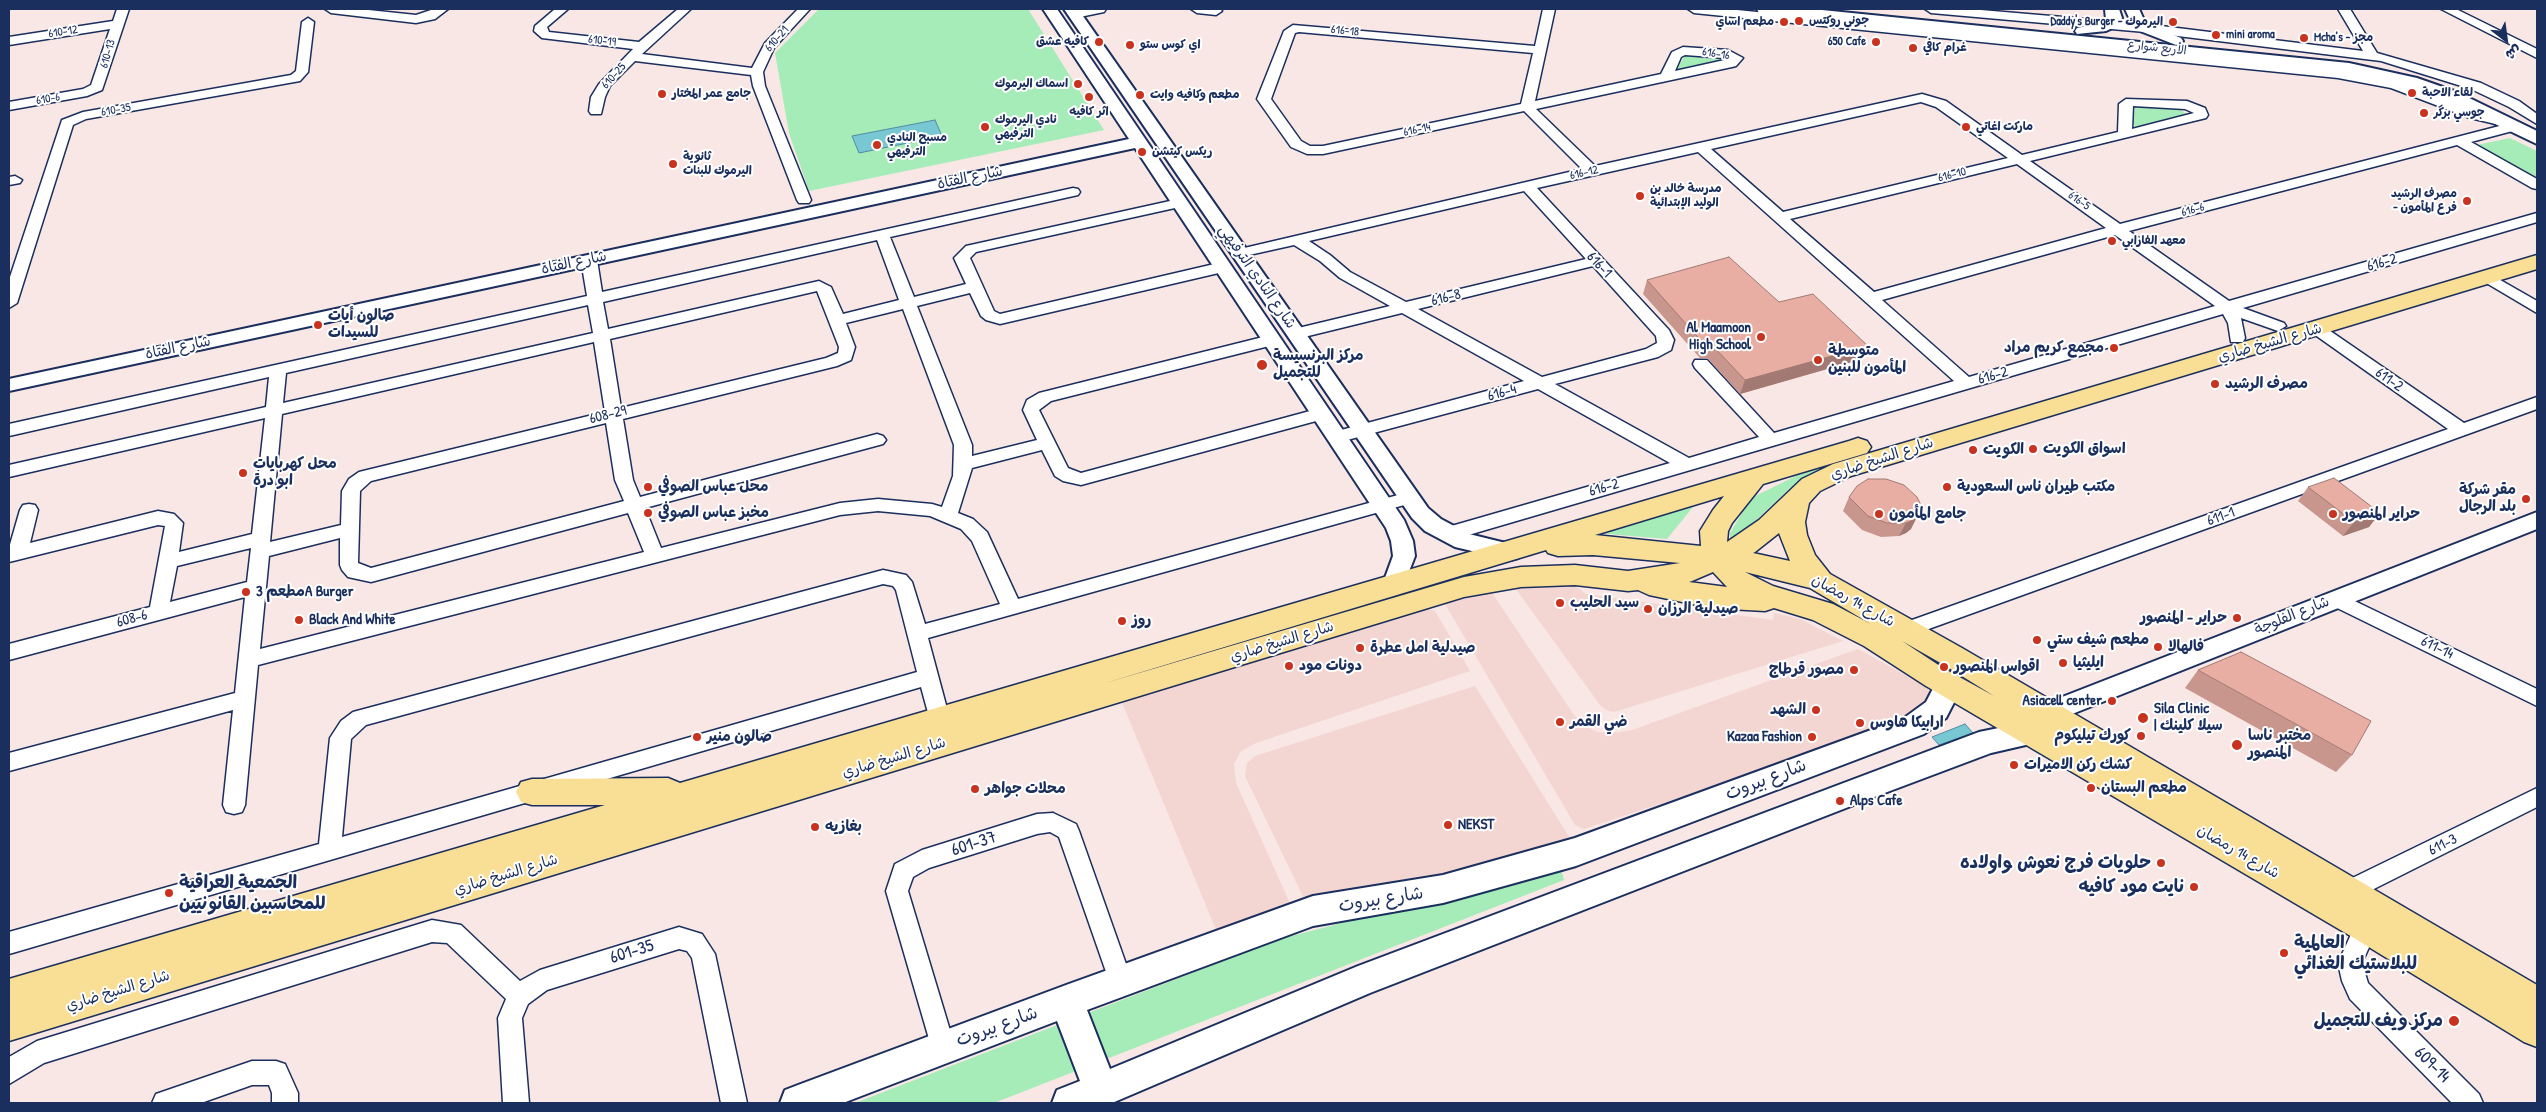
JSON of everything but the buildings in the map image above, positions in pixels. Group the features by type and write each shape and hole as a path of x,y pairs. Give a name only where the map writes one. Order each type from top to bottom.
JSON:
{"main road":[{"name":"الأربع شوارع","path":"1765,9 2349,68 2390,76 2431,88 2511,124 2537,138"},
{"name":"الأربع شوارع","path":"1858,9 2347,58 2391,67 2467,91 2537,124"},
{"name":"شارع الشيخ ضاري","path":"9,996 1510,552 1756,476 2278,326 2537,247"},
{"name":"شارع الشيخ ضاري","path":"9,1024 1464,587 1496,580 1550,575 1628,581 1672,576 1718,558 1756,537 1811,485 1842,470 2537,262"},
{"path":"1718,558 1713,540 1716,525 1756,476"},
{"path":"1796,499 1792,522 1794,535 1803,559 1820,581"},
{"name":"شارع 14 رمضان","path":"1510,552 1593,545 1650,549 1779,568 1820,581 1905,630 1945,670"},
{"name":"شارع 14 رمضان","path":"1718,558 1737,581 1754,590 1781,600 1823,612 1874,638 1945,670 2348,891 2537,1004"},
{"path":"1628,581 1711,596 1781,600"},
{"name":"شارع بيروت","path":"798,1103 1066,1001 1313,911 1443,890 1576,852 1914,726 1929,717 1942,702 1945,670"},
{"path":"1070,1103 1358,982 1871,785 2041,723"},
{"name":"شارع 14 رمضان","path":"2041,723 2366,927 2537,1030"},
{"path":"1849,749 1860,752 1872,764 1874,774 1871,785"},
{"path":"532,792 647,790 692,793"},
{"path":"1066,1001 1101,1090"}],"street":[{"name":"610-13","path":"87,92 99,85 123,9"},
{"path":"331,9 416,19 431,16 442,9"},
{"name":"610-19","path":"562,9 541,26 540,31 546,35 642,46"},
{"path":"642,46 685,9"},
{"name":"610-21","path":"757,72 761,59 770,46 804,9"},
{"name":"شارع النادي الترفيهي","path":"1050,9 1129,138 1179,203 1382,505 1402,541 1404,556 1392,586"},
{"path":"1073,11 1100,9"},
{"path":"1197,9 1216,12"},
{"path":"1549,9 1526,107 1592,171"},
{"path":"1694,9 2338,74 2394,85 2476,115 2511,124"},
{"path":"1930,9 2145,28 2372,55 2425,68 2476,86 2514,104 2537,120"},
{"path":"2082,31 2109,25 2115,18 2112,9"},
{"path":"2132,9 2138,22 2145,28 2176,41"},
{"path":"2344,9 2372,55"},
{"path":"2451,11 2470,9"},
{"name":"شارع النادي الترفيهي","path":"1073,11 1420,513 1448,534 1480,546 1510,552"},
{"path":"2451,11 2537,54"},
{"name":"610-35","path":"9,303 67,123 84,116 295,78 302,72 308,22"},
{"name":"610-12","path":"9,41 117,24"},
{"name":"616-18","path":"1307,150 1296,144 1264,99 1290,32 1297,28 1540,50"},
{"name":"610-25","path":"596,111 600,91 642,46"},
{"name":"616-16","path":"1526,107 1732,63 1737,58 1728,54 1683,50 1676,55 1666,77"},
{"path":"631,57 757,72 759,86 804,200"},
{"name":"610-6","path":"9,106 87,92"},
{"name":"616-12","path":"1240,253 1915,98 1928,99"},
{"name":"616-5","path":"1928,99 1941,104 2020,159 2228,308 2278,326"},
{"name":"616-10","path":"1780,217 2125,134 2201,115 2200,111 2187,106 2131,102 2126,104 2125,134"},
{"name":"616-14","path":"1307,150 1323,150 1526,107"},
{"name":"616-6","path":"1871,298 2119,229 2460,141 2511,124"},
{"name":"شارع الفتاة","path":"9,370 172,342 589,260 920,183 1129,138"},
{"path":"2460,141 2537,185"},
{"path":"1701,147 1967,384"},
{"name":"شارع الفتاة","path":"9,385 172,342 804,200 920,183"},
{"name":"616-1","path":"1527,186 1663,334 1666,340 1665,346"},
{"path":"9,430 1073,192"},
{"path":"1179,203 971,249 962,258 989,315 1004,319 1223,267"},
{"name":"616-2","path":"1448,534 2537,217"},
{"path":"882,235 963,446 964,464 959,489 948,515"},
{"path":"1296,240 1326,258 1345,275 1686,464"},
{"path":"589,260 624,480 654,556"},
{"name":"616-8","path":"1296,334 1596,262"},
{"path":"2488,278 2537,308"},
{"path":"9,471 820,286 826,290 837,320 975,286"},
{"path":"1242,296 1267,292"},
{"path":"2228,308 2236,323 2237,338"},
{"name":"608-29","path":"350,529 352,487 359,479 371,474 613,414 831,362 845,356 847,347 837,320"},
{"name":"611-2","path":"2317,329 2462,430"},
{"path":"1271,340 1040,399 1033,404 1032,410 1061,472 1069,477 1081,479 1321,414"},
{"name":"616-4","path":"1336,436 1652,353 1661,350 1665,346"},
{"path":"1701,364 1771,440"},
{"path":"234,805 278,370"},
{"name":"611-1","path":"1905,630 2537,403"},
{"path":"168,562 350,529 349,565 355,572 371,575 877,440"},
{"path":"964,464 1047,443"},
{"path":"918,634 1409,498"},
{"path":"248,660 654,556 859,506 914,506 948,515 967,524 980,537 1012,608"},
{"path":"14,554 29,510"},
{"path":"14,554 163,518 174,524 159,612"},
{"name":"شارع الفلوجة","path":"2041,723 2336,599 2537,520"},
{"path":"330,850 341,738 353,722 368,715 883,577 895,578 903,583 940,720"},
{"name":"608-6","path":"9,652 256,587"},
{"name":"611-14","path":"2336,599 2537,698"},
{"path":"9,943 929,677"},
{"path":"9,762 245,699"},
{"name":"611-3","path":"2348,891 2537,797"},
{"name":"601-37","path":"943,1047 897,891 903,871 922,860 1037,824 1053,822 1068,831 1120,982"},
{"name":"609-14","path":"2366,927 2350,962 2354,981 2359,991 2470,1103"},
{"path":"9,1072 37,1053 432,930 453,933 519,996 510,1018 516,1103"},
{"name":"601-35","path":"519,996 540,981 679,938 694,942 703,954 734,1103"},
{"path":"165,1103 252,1073 276,1073 285,1093 285,1103"}],"shaded area":[{"path":"1562,583 1577,587 1586,594 1773,620 1774,613 1800,619 1843,641 1614,712 1606,710 1600,705 1513,585"},
{"path":"1489,592 1492,593 1574,715 1584,726 1598,732 1613,733 1632,730 1858,649 1925,686 1930,693 1930,701 1906,723 1584,829 1575,825 1445,604"},
{"path":"1428,609 1435,611 1470,671 1256,743 1241,751 1234,764 1236,783 1293,910 1219,937 1121,700"},
{"path":"1475,686 1571,840 1429,883 1308,907 1245,776 1247,763 1255,756"}],"green space":[{"name":"نادي اليرموك الترفيهي","path":"819,9 1028,9 1104,130 809,191 789,133 775,53"},
{"path":"1686,54 1721,57 1724,60 1676,70"},
{"path":"2141,105 2181,110 2186,114 2136,127 2133,124 2135,108"},
{"path":"2510,138 2537,151 2537,178 2477,145"},
{"path":"1825,466 1789,489 1734,541 1730,539 1730,533 1751,498 1796,476"},
{"path":"1697,502 1667,539 1596,533"},
{"path":"1561,869 1564,880 994,1103 855,1103 1280,939 1369,916 1426,907"}],"water":[{"name":"مسبح النادي الترفيهي","path":"935,120 942,136 859,153 852,136"},
{"path":"1965,724 1973,733 1939,745 1932,737"}],"place":[{"name":"جوني روكتس","path":"1799,21"},
{"name":"مطعم اساي","path":"1784,22"},
{"name":"Daddy's Burger - اليرموك","path":"2173,22"},
{"name":"mini aroma","path":"2216,35"},
{"name":"Mcha’s - مجز","path":"2304,38"},
{"name":"كافيه عشق","path":"1099,42"},
{"name":"650 Cafe","path":"1876,42"},
{"name":"اي كوس ستو","path":"1130,45"},
{"name":"غرام كافي","path":"1913,48"},
{"name":"اسماك اليرموك","path":"1078,84"},
{"name":"لقاء الاحبة","path":"2412,93"},
{"name":"جامع عمر المختار","path":"662,94"},
{"name":"مطعم وكافيه وايت","path":"1140,95"},
{"name":"اثر كافيه","path":"1089,97"},
{"name":"جوسي برگر","path":"2424,113"},
{"name":"نادي اليرموك الترفيهي","path":"985,127"},
{"name":"ماركت اغاتي","path":"1966,127"},
{"name":"مسبح النادي الترفيهي","path":"877,145"},
{"name":"ريكس كيتشن","path":"1142,152"},
{"name":"ثانوية اليرموك للبنات","path":"673,164"},
{"name":"مدرسة خالد بن الوليد الإبتدائية","path":"1640,196"},
{"name":"مصرف الرشيد - فرع المأمون","path":"2467,201"},
{"name":"معهد الفارابي","path":"2112,241"},
{"name":"صالون أيات للسيدات","path":"318,325"},
{"name":"Al Maamoon High School","path":"1761,337"},
{"name":"مجمع كريم مراد","path":"2114,348"},
{"name":"متوسطة المأمون للبنين","path":"1818,360"},
{"name":"مركز البرنسيسة للتجميل","path":"1262,365"},
{"name":"مصرف الرشيد","path":"2215,384"},
{"name":"اسواق الكويت","path":"2033,449"},
{"name":"الكويت","path":"1973,450"},
{"name":"محل كهربايات ابو درة","path":"243,473"},
{"name":"محل عباس الصوفي","path":"648,487"},
{"name":"مكتب طيران ناس السعودية","path":"1947,487"},
{"name":"مقر شركة بلد الرجال","path":"2526,499"},
{"name":"مخبز عباس الصوفي","path":"648,513"},
{"name":"جامع المأمون","path":"1879,514"},
{"name":"حراير المنصور","path":"2333,514"},
{"name":"مطعم 3A Burger","path":"246,592"},
{"name":"سيد الحليب","path":"1560,603"},
{"name":"صيدلية الرزان","path":"1648,609"},
{"name":"حراير - المنصور","path":"2237,618"},
{"name":"Black And White","path":"299,620"},
{"name":"روز","path":"1122,621"},
{"name":"مطعم شيف ستي","path":"2037,640"},
{"name":"فالهالا","path":"2158,647"},
{"name":"صيدلية امل عطرة","path":"1360,648"},
{"name":"ايليثيا","path":"2063,663"},
{"name":"دونات مود","path":"1289,666"},
{"name":"اقواس المنصور","path":"1944,667"},
{"name":"مصور قرطاج","path":"1854,670"},
{"name":"Asiacell center","path":"2112,701"},
{"name":"الشهد","path":"1816,710"},
{"name":"Sila Clinic | سيلا كلينك","path":"2143,718"},
{"name":"ضي القمر","path":"1560,722"},
{"name":"ارابيكا هاوس","path":"1860,723"},
{"name":"كورك تيليكوم","path":"2141,736"},
{"name":"صالون منير","path":"697,737"},
{"name":"Kazaa Fashion","path":"1812,737"},
{"name":"مختبر ناسا المنصور","path":"2237,745"},
{"name":"كشك ركن الاميرات","path":"2014,765"},
{"name":"مطعم البستان","path":"2091,788"},
{"name":"محلات جواهر","path":"975,789"},
{"name":"Alps Cafe","path":"1840,801"},
{"name":"NEKST","path":"1448,825"},
{"name":"بغازيه","path":"815,827"},
{"name":"حلويات فرج نعوش واولاده","path":"2161,863"},
{"name":"نايت مود كافيه","path":"2194,887"},
{"name":"الجمعية العراقية للمحاسبين القانونيين","path":"169,893"},
{"name":"العالمية للبلاستيك الغذائي","path":"2284,953"},
{"name":"مركز ويف للتجميل","path":"2454,1021"}]}
